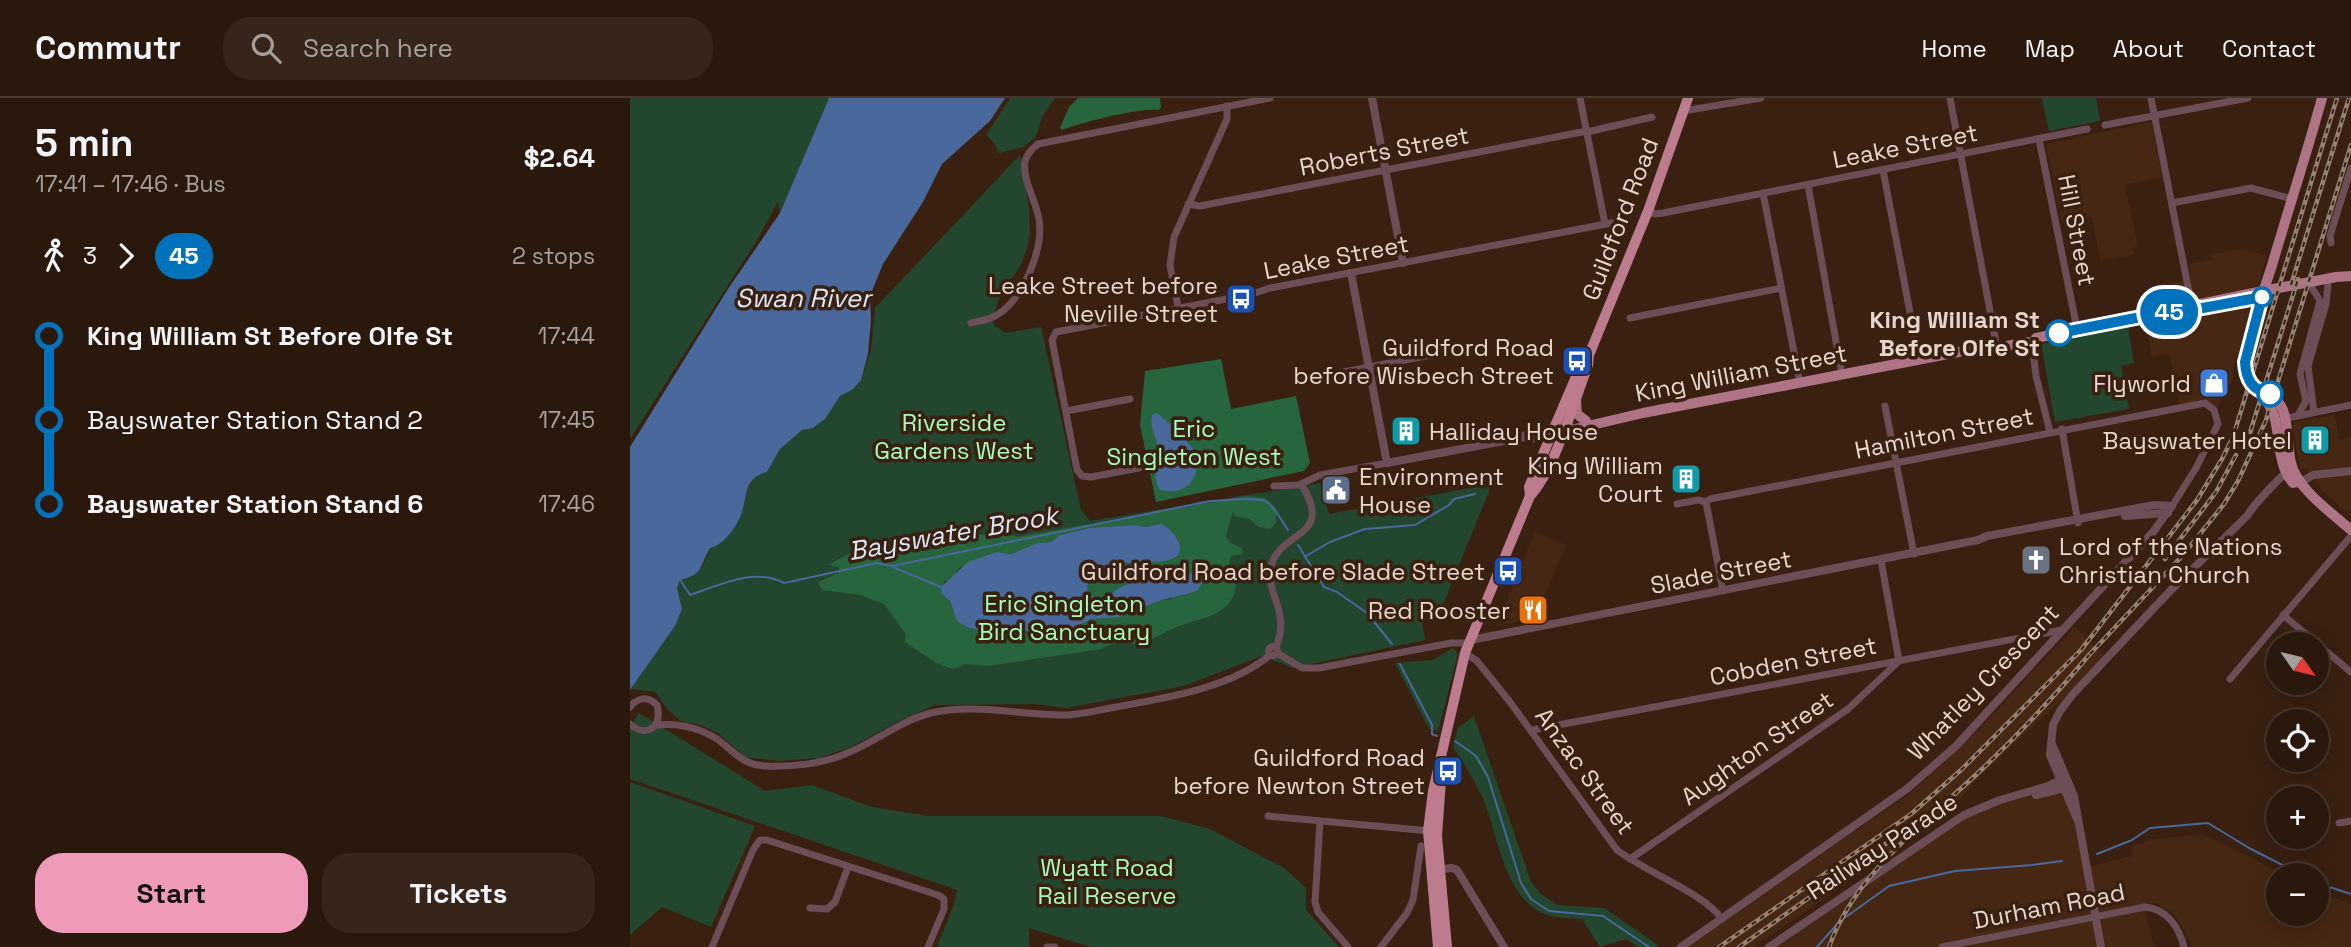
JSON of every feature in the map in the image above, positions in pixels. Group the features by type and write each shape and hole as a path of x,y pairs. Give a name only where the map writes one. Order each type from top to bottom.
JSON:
{"highway":[{"name":"Guildford Road","path":"1559,430 1576,396 1589,355 1648,211 1688,98"},
{"name":"Guildford Road","path":"1438,947 1433,790 1468,644 1530,496 1538,488 1582,363 1589,355"},
{"name":"Guildford Road","path":"1435,870 1447,947"}],"main road":[{"path":"2296,480 2278,401 2272,395 2252,386 2245,373 2245,362 2262,294 2322,98"},
{"path":"2262,294 2346,277"},
{"path":"2262,294 2329,284 2346,277"},
{"name":"King William Street","path":"2192,307 2203,308 2262,294"},
{"name":"King William Street","path":"1559,430 1586,421 1599,422 1974,349 1980,351 1997,345 2202,303 2262,294"},
{"path":"1576,396 1577,414 1586,421"},
{"path":"2281,419 2279,444 2296,480 2351,530"},
{"name":"King William Street","path":"1559,430 1595,426 1599,422"}],"street":[{"path":"971,323 995,316 1004,310 1012,302 1033,265 1038,249 1039,220 1026,172 1026,160 1034,147 1041,142 1227,106 1237,101 1270,98"},
{"path":"1372,98 1404,263"},
{"path":"1580,98 1605,224"},
{"path":"1683,111 1761,98"},
{"path":"1950,98 1997,345"},
{"path":"2151,98 2192,307"},
{"path":"2105,125 2248,98"},
{"path":"1178,307 1170,255 1174,237 1227,119 1227,106"},
{"name":"Roberts Street","path":"1188,204 1200,206 1652,117"},
{"name":"Leake Street","path":"1648,211 1657,214 2087,129"},
{"name":"Hill Street","path":"2039,139 2077,329"},
{"path":"2331,243 2330,236 2351,168"},
{"path":"1883,170 1919,360"},
{"path":"1808,185 1842,375"},
{"path":"2172,203 2251,188 2292,199"},
{"path":"1763,193 1800,383"},
{"name":"Leake Street","path":"1066,411 1052,340 1059,330 1627,220"},
{"path":"1351,273 1387,463"},
{"path":"2314,412 2308,366 2329,284"},
{"path":"2298,415 2306,401 2301,367 2312,337 2320,300 2311,286"},
{"path":"1630,318 1781,288"},
{"path":"2031,340 2036,376 2050,432"},
{"path":"1298,381 1451,351"},
{"path":"1130,399 1066,411 1077,470 1082,476 1091,477 1143,467"},
{"name":"Hamilton Street","path":"1677,503 1698,500 1706,502 1710,499 2199,403 2210,406 2216,413"},
{"path":"1885,405 1894,463 1914,554"},
{"path":"2281,419 2351,405"},
{"name":"Whatley Crescent","path":"1681,947 1908,788 1956,746 2170,509 2196,468 2216,429 2216,413"},
{"path":"2062,429 2078,521"},
{"name":"King William Street","path":"1275,486 1301,484 1320,475 1522,437 1530,439 1559,430"},
{"path":"2101,947 2077,819 2052,742 2056,718 2073,694 2170,591 2248,515 2251,508 2296,480 2351,471"},
{"path":"630,724 643,731 656,725 668,724 695,727 717,739 741,760 765,766 819,762 846,754 895,727 930,713 967,709 1065,715 1194,690 1245,671 1274,652 1282,632 1283,621 1270,579 1271,565 1279,551 1304,533 1311,521 1312,509 1301,484"},
{"path":"1706,502 1723,592"},
{"name":"Slade Street","path":"1274,652 1302,668 1318,668 1451,643 1468,644 1476,639 1978,540 2033,533 2078,521 2170,509"},
{"path":"2230,679 2351,536"},
{"path":"1881,560 1899,660"},
{"path":"2283,614 2351,673"},
{"name":"Cobden Street","path":"1532,730 2062,630"},
{"name":"Anzac Street","path":"1468,644 1477,661 1532,730 1617,850 1707,904 1721,918"},
{"name":"Aughton Street","path":"1630,859 1848,709 1899,660"},
{"path":"630,706 640,699 654,702 660,715 656,725"},
{"name":"Railway Parade","path":"1769,947 1964,815 2000,800 2025,794 2033,795 2066,783"},
{"path":"1268,816 1433,831"},
{"path":"1320,821 1315,902 1318,912 1348,947"},
{"path":"2339,823 2351,821"},
{"path":"712,947 753,850 760,840 767,840 944,899 944,909 928,947"},
{"path":"1381,947 1407,914 1413,900 1421,846"},
{"path":"810,908 827,909 835,902 848,867"},
{"path":"1435,870 1457,870 1504,947"},
{"name":"Durham Road","path":"1942,947 2145,907 2156,908 2168,917 2180,932 2185,947"},
{"path":"1047,947 1055,947"}],"shaded area":[{"path":"2151,122 2162,177 2125,185 2138,247 2132,248 2134,255 2100,260 2092,217 2062,223 2046,144"},
{"path":"2244,249 2267,256 2257,289 2198,301 2201,312 2251,302 2233,370 2233,381 2224,390 2216,413 2210,406 2180,407 2169,353 2152,357 2145,321 2170,317 2168,306 2157,308 2153,286 2191,279 2188,264 2212,260 2211,254"},
{"path":"2335,415 2339,439 2351,437 2351,516 2320,489 2306,469 2301,470 2295,440 2293,422"},
{"path":"1535,532 1566,545 1545,596 1548,616 1496,626"},
{"path":"2075,627 2104,655 2062,700 1983,773 1949,812 1754,947 1687,947 1912,792 1972,736"},
{"path":"2067,784 2087,867 2132,856 2132,846 2156,839 2202,834 2266,865 2266,926 2329,926 2329,896 2351,904 2351,947 2192,947 2189,937 2173,913 2155,903 2144,904 2154,947 1770,947 1960,819 1992,805"}],"green space":[{"path":"630,98 829,98 780,213 778,202 757,240 630,439"},
{"path":"1010,98 1055,98 1042,117 1036,137 1023,147 999,153 986,135"},
{"path":"1078,98 1160,98 1161,107 1159,110 1110,116 1062,130 1060,128 1069,107"},
{"path":"2042,98 2096,98 2100,121 2049,131"},
{"path":"1020,155 1029,206 1030,233 1020,266 996,306 994,325 1006,333 1041,327 1081,510 1090,521 1320,483 1329,514 1492,484 1440,612 1421,616 1425,640 1293,668 1262,656 1184,686 1066,708 1035,704 935,705 849,748 819,758 778,761 745,757 718,733 681,721 668,710 655,692 631,689 675,626 682,609 677,588 680,580 702,567 710,548 743,509 744,497 752,481 767,472 780,449 802,430 814,428 825,419 840,396 852,390 861,380 871,350 875,308"},
{"path":"2128,327 2134,363 2121,366 2129,409 2055,422 2041,344"},
{"name":"Eric Singleton West","path":"1221,359 1231,409 1296,396 1310,463 1304,471 1156,502 1140,425 1145,371"},
{"path":"1246,496 1265,498 1276,509 1276,523 1270,529 1235,516 1233,511 1226,536 1229,542 1242,548 1243,554 1231,556 1229,563 1235,574 1236,586 1230,602 1224,608 1148,640 1132,644 1115,643 1101,649 988,666 966,664 953,669 936,663 905,642 906,634 884,604 860,595 822,590 818,582 839,573 839,567 828,565 848,554 862,558 877,553 882,562 892,561 897,546 906,541 920,545 922,551 966,541 971,532 1017,537","holes":["1161,524 1177,538 1180,551 1166,561 1143,561 1100,569 1092,573 1088,580 1088,593 1098,599 1104,599 1120,587 1146,578 1167,582 1184,575 1172,599 1162,600 1138,611 1091,619 1071,629 1024,631 1000,637 967,627 952,608 943,582 952,578 959,568 997,552 1011,554 1037,543 1051,542 1060,535 1089,528 1134,525 1146,527"]},
{"path":"1453,648 1458,654 1438,731 1429,729 1395,663 1433,660"},
{"name":"Wyatt Road Rail Reserve","path":"639,713 765,791 812,785 872,807 928,816 1161,816 1210,829 1284,868 1306,888 1306,910 1339,947 1091,947 1029,928 1029,947 937,947 957,890 630,779 630,727"},
{"path":"1474,716 1531,882 1541,894 1557,905 1604,908 1658,945 1656,947 1638,947 1626,939 1600,947 1582,919 1550,916 1536,910 1524,899 1507,871 1480,793 1453,747 1458,728"},
{"path":"630,782 755,826 711,927 662,907 630,935"}],"water":[{"name":"Swan River","path":"829,98 1005,98 990,121 942,164 923,202 883,264 870,296 868,354 861,380 852,390 840,396 825,419 813,428 802,430 780,449 767,472 750,483 742,512 734,528 725,539 710,548 697,572 680,580 677,588 682,609 675,626 630,690 630,447 728,289 780,213"},
{"path":"1156,413 1178,432 1195,453 1197,462 1194,478 1176,491 1159,489 1157,484 1158,449 1151,420"},
{"path":"1161,524 1171,531 1178,542 1180,547 1176,557 1159,562 1105,567 1095,572 1089,581 1088,593 1098,599 1104,599 1120,587 1146,578 1167,582 1189,573 1203,581 1197,591 1162,600 1120,617 1091,619 1071,629 1024,631 1000,637 967,627 957,621 950,601 942,594 941,587 968,562 997,552 1011,554 1037,543 1051,542 1060,535 1089,528 1134,525 1146,527"}],"waterway":[{"path":"1306,556 1330,542 1365,529 1415,525 1449,505 1454,499 1475,494"},
{"name":"Bayswater Brook","path":"679,578 690,595 749,577 784,583 877,563 892,566 1210,501 1262,500 1270,504 1288,530"},
{"name":"Bayswater Brook","path":"1298,545 1324,587 1337,592 1367,613 1392,644"},
{"path":"893,567 941,587"},
{"name":"Bayswater Brook","path":"1400,664 1432,725 1432,734 1437,736"},
{"name":"Bayswater Brook","path":"1455,741 1476,756 1488,777 1521,883 1531,899 1549,911 1603,916 1649,947"},
{"path":"2097,854 2132,840 2150,828 2208,823 2278,863"},
{"path":"1817,947 1839,922 1889,886 1955,871 2062,861"},
{"path":"2329,887 2351,894"}],"railway":[{"path":"1719,947 1911,814 1961,770 2081,650 2197,500 2233,437 2337,98"},
{"path":"2291,285 2349,98"},
{"path":"2090,654 2183,555 2224,504 2238,481 2266,420 2351,145"},
{"path":"2248,439 2298,279"},
{"path":"2165,559 2216,492 2236,455"},
{"path":"1829,947 1841,920 1874,873 1915,830 2009,743 2089,655"},
{"path":"1739,947 1911,826"}],"bus line":[{"name":"45","path":"2059,333 2192,307 2203,308 2262,297 2245,362 2245,373 2252,386 2270,394"}],"place":[{"name":"Leake Street before Neville Street","path":"1241,299"},
{"name":"King William St Before Olfe St","path":"2059,333"},
{"name":"Guildford Road before Wisbech Street","path":"1577,361"},
{"name":"Flyworld","path":"2214,383"},
{"name":"Halliday House","path":"1406,431"},
{"name":"Bayswater Hotel","path":"2315,440"},
{"name":"King William Court","path":"1686,479"},
{"name":"Environment House","path":"1336,490"},
{"name":"Lord of the Nations Christian Church","path":"2036,560"},
{"name":"Guildford Road before Slade Street","path":"1508,571"},
{"name":"Red Rooster","path":"1533,610"},
{"name":"Guildford Road before Newton Street","path":"1448,771"}],"park label":[{"name":"Riverside Gardens West","path":"954,436"},
{"name":"Eric Singleton Bird Sanctuary","path":"1064,617"}]}
